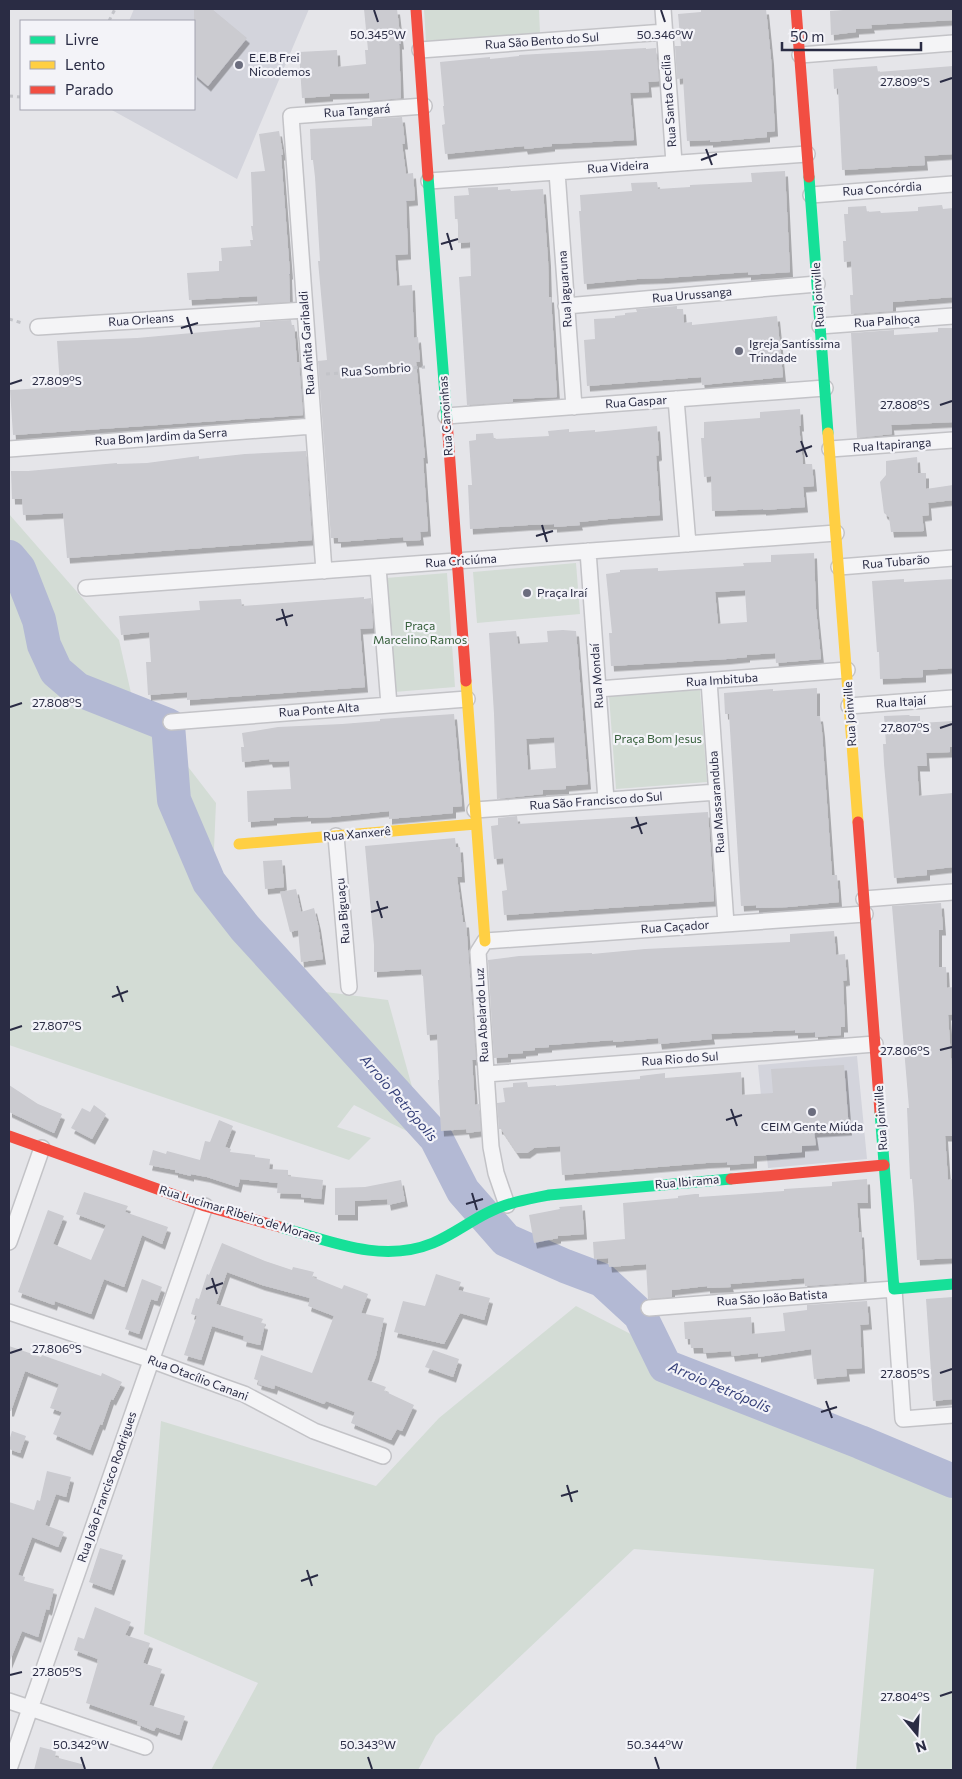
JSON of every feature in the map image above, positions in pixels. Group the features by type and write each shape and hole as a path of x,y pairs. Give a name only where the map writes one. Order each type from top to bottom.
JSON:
{"street":[{"name":"Rua Canoinhas","path":"416,9 476,817"},
{"name":"Rua Santa Cecília","path":"663,9 674,163"},
{"name":"Rua Joinville","path":"796,9 904,1419 953,1415"},
{"name":"Rua São Bento do Sul","path":"420,50 665,32"},
{"path":"800,55 953,43"},
{"name":"Rua Tangará","path":"291,116 424,106"},
{"name":"Rua Anita Garibaldi","path":"291,116 324,571"},
{"name":"Rua Videira","path":"429,181 808,154"},
{"name":"Rua Jaguaruna","path":"557,172 574,407"},
{"name":"Rua Concórdia","path":"811,195 953,184"},
{"name":"Rua Urussanga","path":"566,306 817,284"},
{"name":"Rua Orleans","path":"38,327 305,310"},
{"name":"Rua Palhoça","path":"820,326 953,316"},
{"name":"Rua Gaspar","path":"446,416 825,388"},
{"path":"676,399 688,544"},
{"name":"Rua Bom Jardim da Serra","path":"9,449 313,426"},
{"name":"Rua Itapiranga","path":"830,449 953,440"},
{"name":"Rua Criciúma","path":"86,588 836,533"},
{"name":"Rua Mondaí","path":"588,551 606,800"},
{"name":"Rua Tubarão","path":"839,567 953,558"},
{"path":"378,567 389,705"},
{"name":"Rua Imbituba","path":"598,689 847,670"},
{"name":"Rua Massaranduba","path":"709,681 726,924"},
{"name":"Rua Itajaí","path":"849,706 953,698"},
{"name":"Rua Ponte Alta","path":"171,722 467,699"},
{"name":"Rua São Francisco do Sul","path":"476,817 606,800 717,792"},
{"name":"Rua Xanxerê","path":"239,844 336,836 476,817"},
{"name":"Rua Abelardo Luz","path":"476,817 485,941 478,952 491,1147 496,1173 508,1205"},
{"name":"Rua Biguaçu","path":"336,836 350,987"},
{"name":"Rua Caçador","path":"485,941 726,924 865,906 953,892"},
{"name":"Rua Rio do Sul","path":"486,1074 875,1044"},
{"name":"Rua Lucimar Ribeiro de Moraes","path":"9,1136 205,1206 360,1250 380,1253 403,1251 424,1246 442,1239 492,1210"},
{"path":"9,1242 42,1148"},
{"name":"Rua Ibirama","path":"492,1210 528,1198 575,1191 884,1165"},
{"name":"Rua João Francisco Rodrigues","path":"9,1769 205,1206"},
{"path":"894,1289 953,1284"},
{"name":"Rua São João Batista","path":"649,1308 894,1289"},
{"name":"Rua Otacílio Canani","path":"9,1312 244,1394 314,1431 382,1456"},
{"path":"9,1701 145,1747"}],"path":[{"name":"Rua Sombrio","path":"310,375 443,366"}],"shaded area":[{"name":"E.E.B Frei Nicodemos","path":"134,9 309,9 237,179 112,110 195,110 195,20 129,20"},
{"name":"CEIM Gente Miúda","path":"857,1056 867,1159 768,1168 758,1065"}],"green space":[{"path":"424,9 539,9 540,34 426,41"},
{"path":"9,514 119,640 131,693 216,803 213,872 318,991 388,1000 427,1141 354,1105 337,1127 371,1138 349,1160 9,1045"},
{"name":"Praça Iraí","path":"576,563 580,614 477,623 473,572"},
{"name":"Praça Marcelino Ramos","path":"447,573 455,687 394,692 386,578"},
{"name":"Praça Bom Jesus","path":"700,690 707,782 616,789 609,696"},
{"path":"576,1306 953,1499 953,1770 856,1770 874,1569 634,1549 436,1736 418,1770 211,1770 258,1683 144,1634 161,1421 376,1486 439,1418"}],"building":[{"path":"194,9 212,9 247,38 208,86 195,75"},
{"path":"364,9 397,9 401,44 399,44 401,98 370,101 369,93 330,94 330,96 302,98 299,52 337,50 338,67 366,64 365,50 368,50"},
{"path":"701,9 766,9 775,131 767,132 767,137 710,142 710,140 687,141 683,78 677,79 675,46 681,46 678,14 701,12"},
{"path":"857,9 952,9 953,20 871,25 872,28 856,29 856,32 831,35 830,11"},
{"path":"656,48 659,81 648,82 649,92 630,93 634,140 552,144 552,146 525,149 524,146 445,154 442,125 445,124 440,62 519,55"},
{"path":"877,66 878,72 953,66 953,154 924,156 925,165 842,170 838,88 834,89 833,69"},
{"path":"402,117 405,144 402,144 406,174 413,173 415,200 406,201 408,254 395,255 397,286 412,285 414,338 418,337 420,362 416,362 425,458 423,458 428,531 420,532 421,540 404,541 403,537 338,542 338,538 331,538 318,361 327,360 318,261 320,261 315,177 313,160 311,160 310,129 372,126 372,119"},
{"path":"279,131 283,155 281,155 290,274 290,302 258,304 257,296 189,300 187,273 219,271 219,261 222,261 221,248 251,246 250,240 253,240 251,226 253,226 251,172 265,171 259,134"},
{"path":"785,171 790,272 748,275 748,272 584,284 579,211 581,211 580,195 632,191 631,183 657,182 658,189 690,187 690,185 752,182 751,173"},
{"path":"498,187 498,190 510,189 511,191 543,189 557,397 513,399 513,402 467,405 459,277 471,276 470,242 458,243 458,219 455,219 454,196 469,195 468,188"},
{"path":"942,205 943,209 953,208 953,297 893,302 893,311 851,314 850,295 853,295 851,261 844,262 843,241 846,241 844,214 848,214 848,207 866,206 867,212 880,211 881,213 918,211 918,207"},
{"path":"677,306 677,309 683,309 684,323 692,322 692,325 777,316 783,377 702,385 701,377 587,386 584,340 595,339 594,319 615,318 615,316 625,315 625,313 637,312 636,309"},
{"path":"291,320 292,326 294,326 297,362 299,362 303,415 13,435 10,390 60,387 57,341 137,338 260,327 260,322"},
{"path":"938,328 953,328 953,422 891,425 892,434 857,438 851,333 894,330 894,335 938,332"},
{"path":"800,409 801,426 799,426 803,464 812,464 814,486 803,487 805,507 712,511 711,476 704,477 701,438 704,438 704,422 760,418 760,412"},
{"path":"657,426 659,455 656,456 660,515 579,522 580,525 554,527 554,524 470,529 468,485 472,485 469,441 476,440 476,434 493,433 494,439 549,436 548,431 569,429 569,432 595,430 595,432"},
{"path":"306,451 312,540 67,558 63,513 23,515 22,499 12,499 11,471 117,463 147,463 199,456 199,459 245,454"},
{"path":"917,457 918,473 926,473 926,489 953,485 953,500 928,503 929,515 922,516 924,531 891,532 889,517 884,513 880,482 886,475 886,461"},
{"path":"814,553 816,609 821,659 776,663 775,653 727,659 611,666 609,633 612,633 606,574 620,572 620,570 658,568 658,571 744,566 743,563 771,562 771,555","holes":["745,590 747,622 718,624 715,592"]},
{"path":"904,579 904,582 953,579 953,668 923,670 923,677 880,679 872,581"},
{"path":"364,597 364,599 371,598 373,628 360,629 365,687 187,700 187,692 148,695 146,662 151,662 149,632 121,635 119,616 200,610 199,601 241,599 242,606"},
{"path":"516,631 518,644 548,642 547,631 576,631 588,784 566,786 566,789 543,790 543,794 497,799 489,633","holes":["554,737 556,768 528,770 526,739"]},
{"path":"817,688 817,716 820,716 822,732 832,875 837,875 839,902 788,907 756,908 756,905 741,906 729,714 725,714 724,693"},
{"path":"454,714 462,806 453,807 453,813 389,819 389,811 332,817 274,818 274,820 248,822 247,791 291,789 289,761 270,762 269,759 242,762 241,747 244,747 242,733 278,727 342,724 380,721 380,719"},
{"path":"884,716 920,716 920,723 953,721 953,747 950,747 950,752 926,753 927,766 917,766 919,796 953,793 953,867 927,870 927,875 894,878 884,764 883,744 886,744"},
{"path":"708,812 714,901 504,915 502,891 507,890 503,858 494,859 491,826 498,825 498,818 517,816 518,824"},
{"path":"455,838 456,847 460,847 462,877 457,877 463,922 466,922 476,1060 472,1060 475,1105 479,1104 481,1131 467,1133 466,1129 441,1131 437,1034 427,1035 421,969 374,972 374,945 365,846"},
{"path":"282,860 284,887 265,889 263,861"},
{"path":"296,889 301,912 314,908 323,959 301,962 298,930 290,932 280,892"},
{"path":"941,903 943,930 939,930 939,967 946,967 947,988 953,987 953,1014 948,1015 953,1086 953,1136 945,1136 948,1180 953,1179 953,1258 917,1260 912,1179 910,1179 907,1108 909,1108 892,906"},
{"path":"834,931 836,955 845,954 847,980 843,981 845,1027 841,1027 841,1035 815,1037 815,1032 795,1033 795,1030 711,1034 712,1039 659,1044 658,1038 613,1042 613,1040 549,1045 549,1047 523,1051 523,1053 508,1054 508,1057 494,1058 488,960 519,956 592,954 645,949 790,942 790,934"},
{"path":"844,1065 849,1130 814,1132 816,1145 802,1146 802,1152 754,1156 754,1163 727,1165 727,1162 706,1163 562,1175 560,1146 534,1148 527,1153 517,1153 501,1129 499,1129 497,1103 505,1102 503,1088 513,1087 513,1083 527,1082 528,1087 556,1086 640,1079 640,1076 665,1073 665,1078 741,1072 742,1095 773,1093 771,1069"},
{"path":"9,1085 38,1104 62,1114 54,1133 9,1112"},
{"path":"94,1105 106,1114 92,1139 71,1128 82,1108 90,1112"},
{"path":"219,1120 233,1126 225,1147 231,1149 230,1152 270,1159 269,1169 288,1170 288,1176 323,1180 321,1199 301,1197 301,1194 277,1193 278,1183 240,1179 238,1187 207,1177 191,1174 191,1176 175,1172 175,1170 149,1165 153,1150 166,1154 167,1151 200,1160 205,1141 210,1142"},
{"path":"867,1179 868,1203 857,1203 864,1282 805,1286 804,1278 730,1284 731,1287 707,1288 707,1286 672,1290 672,1297 648,1299 646,1264 609,1267 608,1258 594,1259 593,1242 625,1239 623,1203 678,1198 678,1196 695,1194 699,1194 699,1197 784,1191 784,1189 832,1186 832,1182"},
{"path":"401,1180 405,1201 388,1205 387,1199 355,1201 355,1215 335,1215 335,1188 365,1187"},
{"path":"84,1192 128,1206 125,1212 168,1227 162,1244 142,1235 124,1287 104,1279 91,1314 55,1301 54,1305 18,1292 48,1210 64,1216 53,1244 91,1260 106,1225 76,1214"},
{"path":"582,1205 584,1234 558,1236 558,1238 534,1243 529,1215 560,1209 559,1207"},
{"path":"222,1243 292,1270 293,1267 314,1272 312,1277 342,1289 344,1285 368,1294 361,1313 384,1318 376,1356 367,1380 386,1387 384,1391 414,1405 402,1431 397,1429 391,1440 351,1423 355,1412 326,1401 324,1404 275,1385 274,1389 258,1384 259,1381 254,1379 261,1355 312,1373 334,1316 308,1306 310,1298 262,1285 227,1272 216,1304 263,1319 261,1323 265,1324 260,1345 243,1341 244,1336 212,1326 201,1360 184,1355 197,1316 191,1314 196,1298 199,1299 207,1274 209,1275"},
{"path":"436,1274 461,1282 458,1290 490,1298 484,1320 460,1313 444,1344 394,1332 403,1301 425,1306"},
{"path":"142,1279 162,1287 157,1301 151,1299 139,1334 125,1329"},
{"path":"953,1297 953,1399 933,1401 926,1299"},
{"path":"867,1301 869,1324 860,1325 862,1368 846,1369 847,1376 814,1379 811,1349 758,1357 758,1353 732,1356 731,1351 704,1353 703,1348 691,1348 690,1339 685,1339 684,1322 751,1317 752,1334 785,1331 783,1313 807,1310 807,1305"},
{"path":"9,1346 41,1357 42,1355 101,1376 102,1373 122,1382 113,1400 111,1399 102,1425 100,1424 90,1450 53,1434 62,1412 50,1408 59,1384 25,1371 11,1411 9,1411"},
{"path":"433,1350 459,1359 453,1377 425,1367"},
{"path":"12,1431 26,1436 20,1453 9,1449"},
{"path":"47,1471 71,1477 66,1497 56,1494 45,1525 64,1532 58,1547 32,1537 18,1575 25,1577 24,1581 54,1589 49,1610 46,1609 38,1637 22,1631 9,1663 9,1502 34,1510 37,1500 40,1501"},
{"path":"100,1548 123,1555 111,1590 89,1582"},
{"path":"95,1607 131,1622 125,1635 150,1643 143,1663 162,1669 149,1705 185,1716 179,1735 156,1727 154,1731 137,1724 138,1721 86,1703 98,1659 74,1650 78,1637 84,1639"},
{"path":"40,1747 56,1751 55,1757 85,1765 85,1770 34,1770"}],"waterway":[{"name":"Arroio Petrópolis","path":"9,557 19,569 39,620 44,645 56,671 77,689 168,725 174,800 209,882 245,928 436,1138 463,1191 506,1240 602,1280 640,1315 665,1366 860,1442 953,1481"}],"traffic: fast":[{"path":"428,176 447,421"},
{"path":"809,177 828,433"},
{"path":"880,1112 894,1289 953,1284"},
{"path":"280,1227 356,1248 375,1251 414,1249 433,1243 494,1210 533,1198 731,1179"}],"traffic: slow":[{"path":"828,433 858,822"},
{"path":"466,681 485,941"},
{"path":"239,844 476,824"}],"traffic: jam":[{"path":"416,9 428,176"},
{"path":"796,9 809,177"},
{"path":"447,421 466,681"},
{"path":"858,822 880,1112"},
{"path":"9,1136 205,1206 280,1227"},
{"path":"731,1179 884,1165"}],"place":[{"name":"E.E.B Frei Nicodemos","path":"239,65"},
{"name":"Igreja Santíssima Trindade","path":"739,351"},
{"name":"Praça Iraí","path":"527,593"},
{"name":"CEIM Gente Miúda","path":"812,1112"}]}
